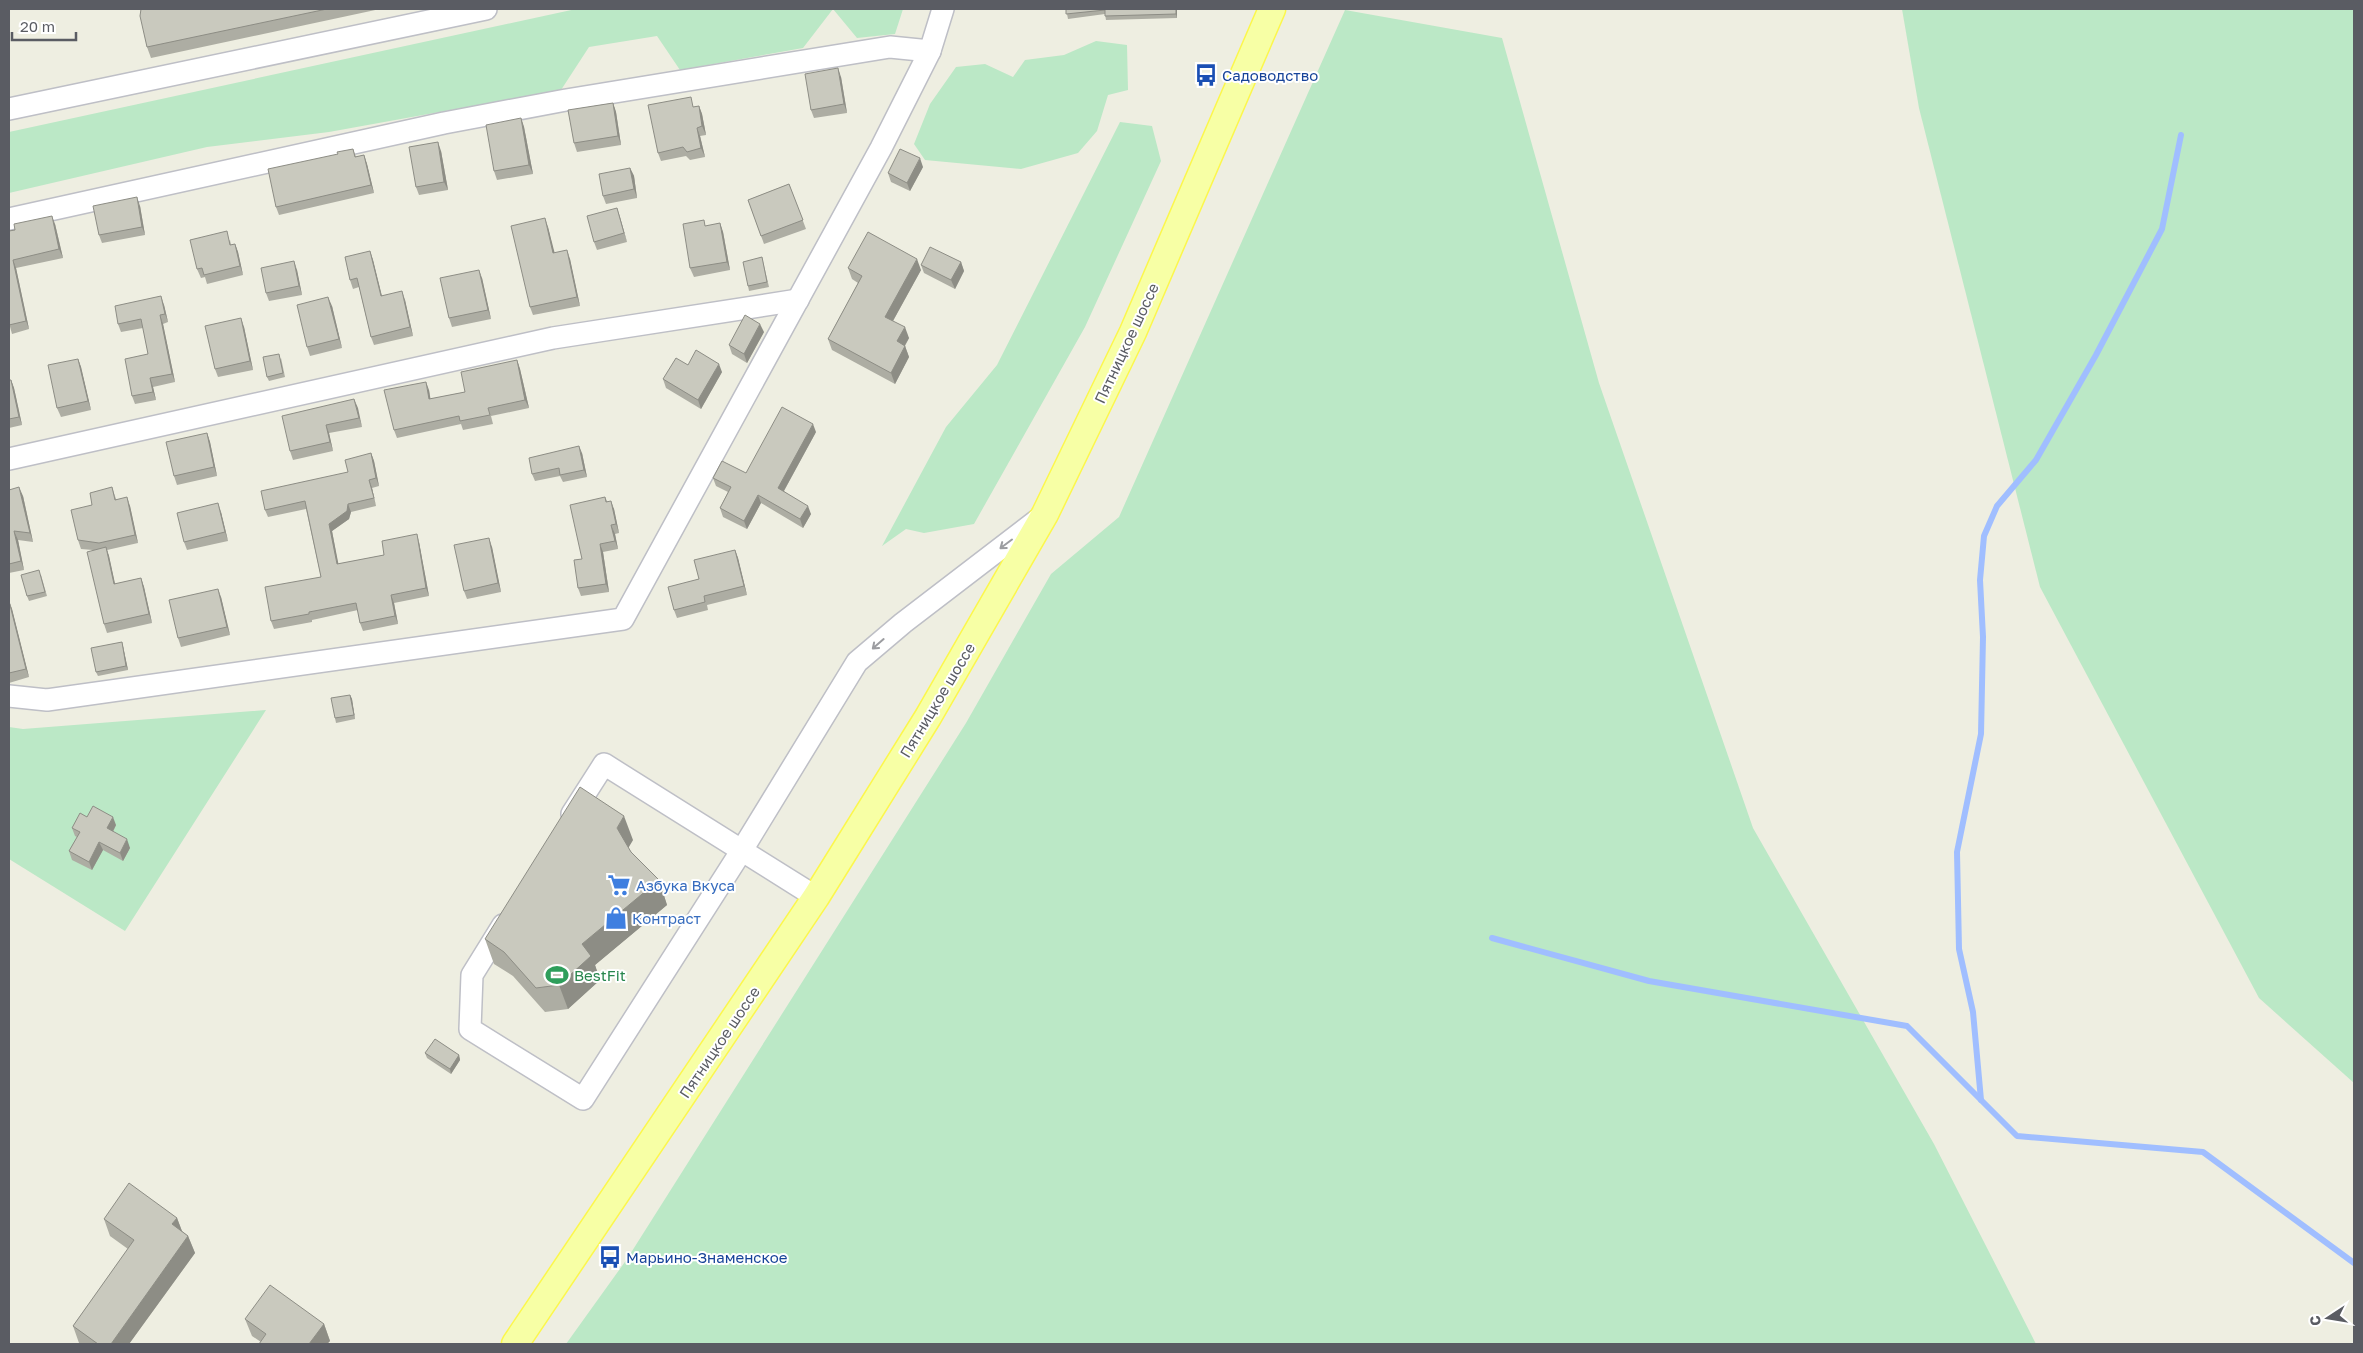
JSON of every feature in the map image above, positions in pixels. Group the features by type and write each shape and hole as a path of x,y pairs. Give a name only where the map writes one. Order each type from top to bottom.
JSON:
{"main road":[{"name":"Пятницкое шоссе","path":"515,1344 816,897 928,717 1045,514 1133,332 1272,9"}],"street":[{"path":"9,109 486,9"},
{"path":"9,696 47,700 623,618 881,148 930,51 943,9"},
{"path":"9,219 444,122 890,46 930,51"},
{"path":"9,460 553,338 798,300"},
{"path":"514,907 472,975 470,1029 582,1099 742,850 857,662 903,623 1045,514"},
{"path":"562,831 604,764 816,897"}],"green space":[{"path":"576,9 833,9 803,48 680,70 657,36 589,47 561,90 329,132 207,147 9,193 9,132"},
{"path":"833,9 903,9 895,34 857,38"},
{"path":"1902,9 2354,9 2354,1083 2259,998 2040,587 1919,108"},
{"path":"1345,10 1502,38 1599,383 1753,828 1934,1144 2036,1344 566,1344 627,1259 966,723 1051,574 1119,517"},
{"path":"1096,41 1127,45 1128,90 1108,95 1097,131 1078,153 1021,169 925,160 914,144 930,104 956,67 985,64 1013,77 1025,60 1064,55"},
{"path":"1120,122 1152,126 1161,161 1085,327 974,524 924,533 906,529 882,546 946,427 997,365"},
{"path":"266,710 125,931 9,859 9,727 23,729"}],"building":[{"path":"141,9 327,9 147,47 140,16"},
{"path":"1066,9 1176,9 1176,14 1105,16 1105,10 1066,14"},
{"path":"838,68 844,104 811,110 805,74"},
{"path":"691,97 693,107 699,106 702,126 697,128 701,148 687,152 683,147 658,153 648,105"},
{"path":"613,103 618,136 574,143 568,110"},
{"path":"521,118 529,165 494,171 486,125"},
{"path":"438,142 444,182 416,187 409,147"},
{"path":"353,149 355,157 364,155 371,185 276,207 268,169"},
{"path":"900,149 920,158 907,183 888,173"},
{"path":"630,168 634,189 603,196 599,174"},
{"path":"789,184 803,220 761,236 748,200"},
{"path":"137,197 142,227 99,235 93,206"},
{"path":"617,208 624,233 594,242 587,216"},
{"path":"52,216 59,249 13,260 26,321 9,325 9,231 15,230 14,224"},
{"path":"545,218 553,253 567,250 577,297 530,307 511,226"},
{"path":"704,220 705,226 720,223 727,262 690,268 683,224"},
{"path":"227,231 230,245 235,244 240,266 204,275 202,268 197,269 190,240"},
{"path":"868,232 917,259 885,317 905,327 897,341 905,346 891,373 828,339 862,276 848,268"},
{"path":"930,247 961,262 951,280 921,265"},
{"path":"370,251 381,296 402,291 410,327 371,337 357,278 350,280 345,257"},
{"path":"762,257 767,282 748,286 743,262"},
{"path":"294,261 299,286 266,293 261,268"},
{"path":"479,270 488,310 449,318 440,278"},
{"path":"161,296 165,314 160,315 172,374 150,378 153,392 132,396 125,359 148,354 141,319 118,324 115,306"},
{"path":"328,297 339,339 307,347 297,305"},
{"path":"745,315 760,324 744,354 729,345"},
{"path":"241,318 250,361 215,369 205,326"},
{"path":"696,350 719,364 698,400 663,379 676,358 688,365"},
{"path":"279,354 283,373 267,377 263,357"},
{"path":"78,359 88,401 57,408 48,365"},
{"path":"517,360 525,400 488,408 490,415 460,421 459,416 394,430 384,390 426,382 429,399 465,392 461,372"},
{"path":"9,380 11,380 19,417 9,419"},
{"path":"354,399 359,418 326,425 330,442 290,451 282,416"},
{"path":"782,407 813,424 778,488 808,506 800,519 758,495 744,521 720,508 731,487 713,478 722,461 746,473"},
{"path":"207,433 214,467 174,476 166,442"},
{"path":"579,446 584,470 560,475 559,468 532,474 529,458"},
{"path":"371,453 376,478 369,480 374,498 348,504 347,511 329,524 337,564 384,555 382,541 417,534 426,588 391,595 395,616 360,623 356,603 271,621 265,587 321,577 305,501 265,510 261,491 348,472 345,460"},
{"path":"19,487 30,533 14,531 21,561 9,564 9,490"},
{"path":"112,487 115,500 127,497 135,535 99,543 78,540 71,510 92,505 90,493"},
{"path":"605,497 606,502 611,501 616,524 611,525 615,541 600,544 606,584 578,588 574,560 582,559 570,505"},
{"path":"218,503 225,532 184,542 177,513"},
{"path":"489,538 498,583 464,591 454,545"},
{"path":"106,547 114,584 141,578 149,614 104,624 87,552"},
{"path":"735,550 744,586 704,596 705,602 674,610 668,587 699,579 694,560"},
{"path":"39,570 45,592 27,596 21,575"},
{"path":"218,589 227,627 178,638 169,600"},
{"path":"9,601 26,669 9,673"},
{"path":"122,642 126,666 96,672 91,648"},
{"path":"350,695 354,715 335,718 331,698"},
{"path":"580,787 624,816 617,828 631,852 659,880 582,944 591,956 559,985 536,988 504,952 485,939"},
{"path":"93,806 113,817 107,828 127,839 120,853 99,842 89,862 69,851 80,832 72,828 80,813 87,817"},
{"path":"435,1039 459,1055 450,1069 425,1053"},
{"path":"129,1183 177,1218 172,1224 188,1236 111,1344 98,1344 73,1326 134,1240 104,1219"},
{"path":"270,1285 324,1324 309,1344 259,1344 266,1334 245,1319"}],"waterway":[{"path":"1981,1100 1973,1012 1959,949 1957,852 1981,734 1983,637 1980,580 1984,536 1997,506 2036,460 2096,355 2162,229 2181,135"},
{"path":"1492,938 1649,981 1907,1026 2017,1136 2203,1152 2354,1263"}],"place":[{"name":"Садоводство","path":"1206,75"},
{"name":"Азбука Вкуса","path":"619,885"},
{"name":"Контраст","path":"616,918"},
{"name":"BestFit","path":"557,975"},
{"name":"Марьино-Знаменское","path":"610,1257"}]}
